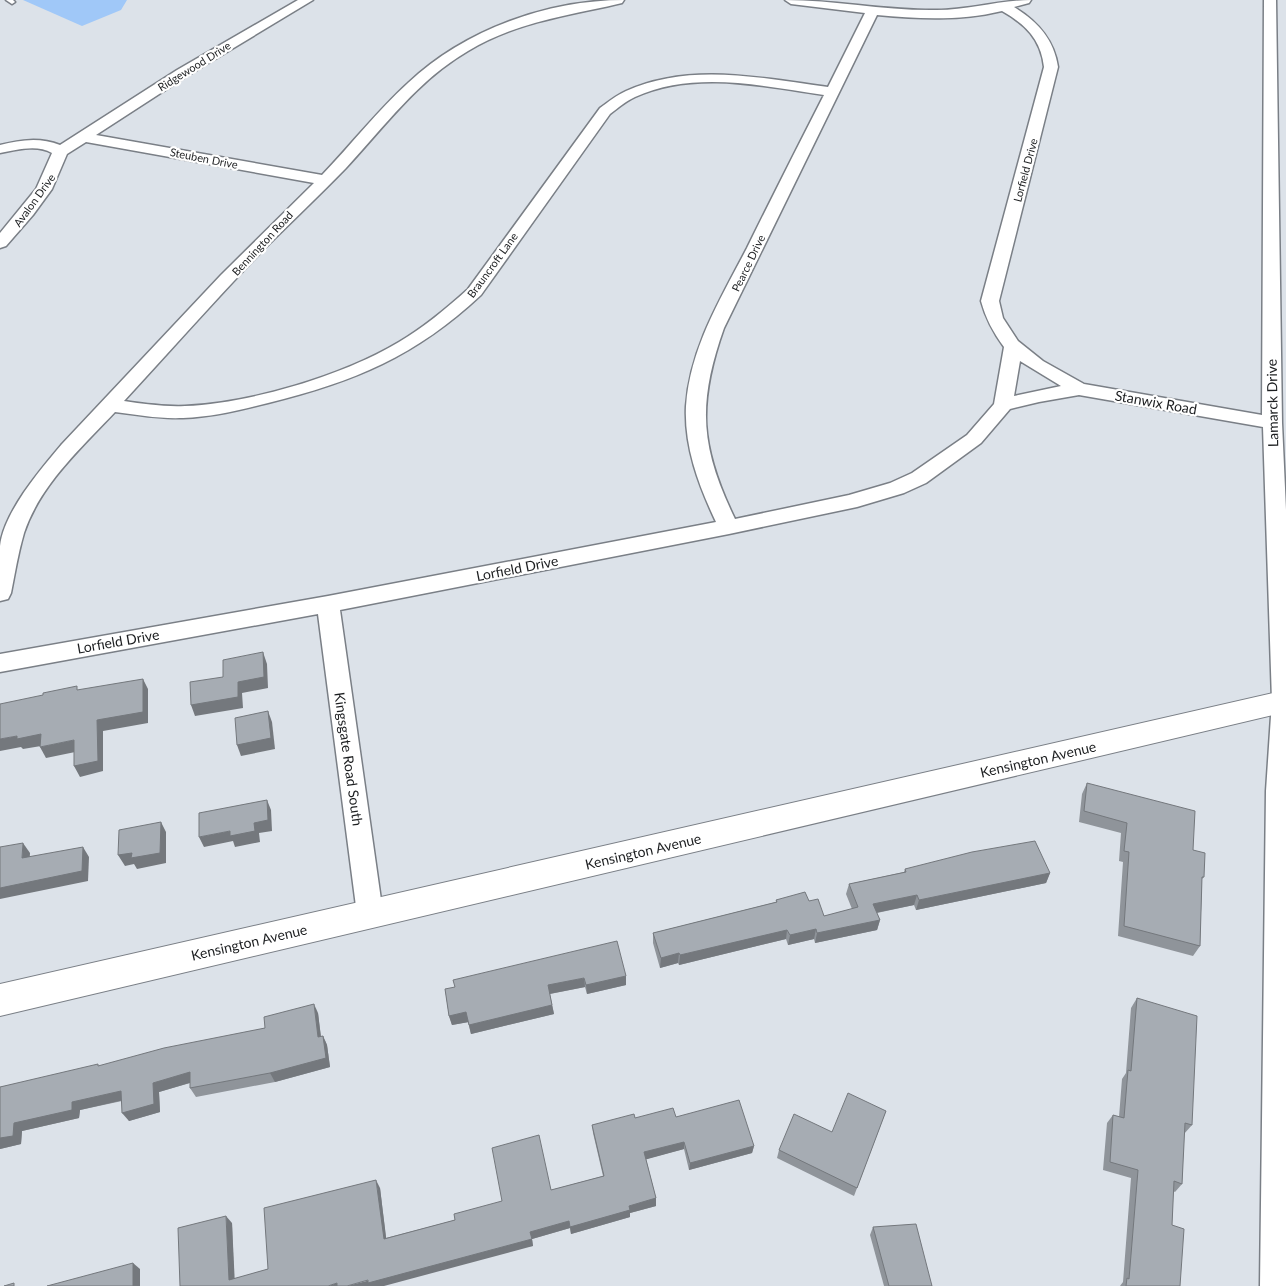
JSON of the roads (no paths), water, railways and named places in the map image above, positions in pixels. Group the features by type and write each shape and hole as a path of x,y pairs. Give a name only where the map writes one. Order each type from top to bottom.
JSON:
{"street":[{"name":"Ridgewood Drive","path":"60,152 182,73 307,0"},
{"name":"Bennington Road","path":"0,593 15,532 27,506 48,474 69,448 281,222 325,180 421,77 444,60 485,37 517,24 560,11 618,0"},
{"path":"791,0 872,10 936,14 980,11 1025,0"},
{"name":"Lamarck Drive","path":"1270,0 1272,423 1285,701 1278,791 1276,1286"},
{"name":"Lorfield Drive","path":"1003,6 1024,19 1042,37 1051,56 1052,67 990,301 992,314 998,327 1013,347 1033,363 1079,389"},
{"name":"Pearce Drive","path":"729,528 702,469 698,452 695,406 698,384 715,328 872,10"},
{"name":"Brauncroft Lane","path":"111,405 147,411 173,412 236,405 333,380 366,368 409,345 444,320 475,291 605,111 624,97 639,90 673,81 712,78 743,80 832,92"},
{"name":"Steuben Drive","path":"83,137 325,180"},
{"path":"0,149 37,145 55,148 60,152"},
{"name":"Avalon Drive","path":"0,243 41,193 56,169 60,152"},
{"path":"1004,405 1013,347"},
{"name":"Stanwix Road","path":"1004,405 1079,389 1272,423"},
{"name":"Lorfield Drive","path":"0,663 328,604 729,528 850,502 896,488 919,478 974,439 1004,405"},
{"name":"Kingsgate Road South","path":"328,604 370,914"},
{"name":"Kensington Avenue","path":"0,1000 1285,701"}]}
